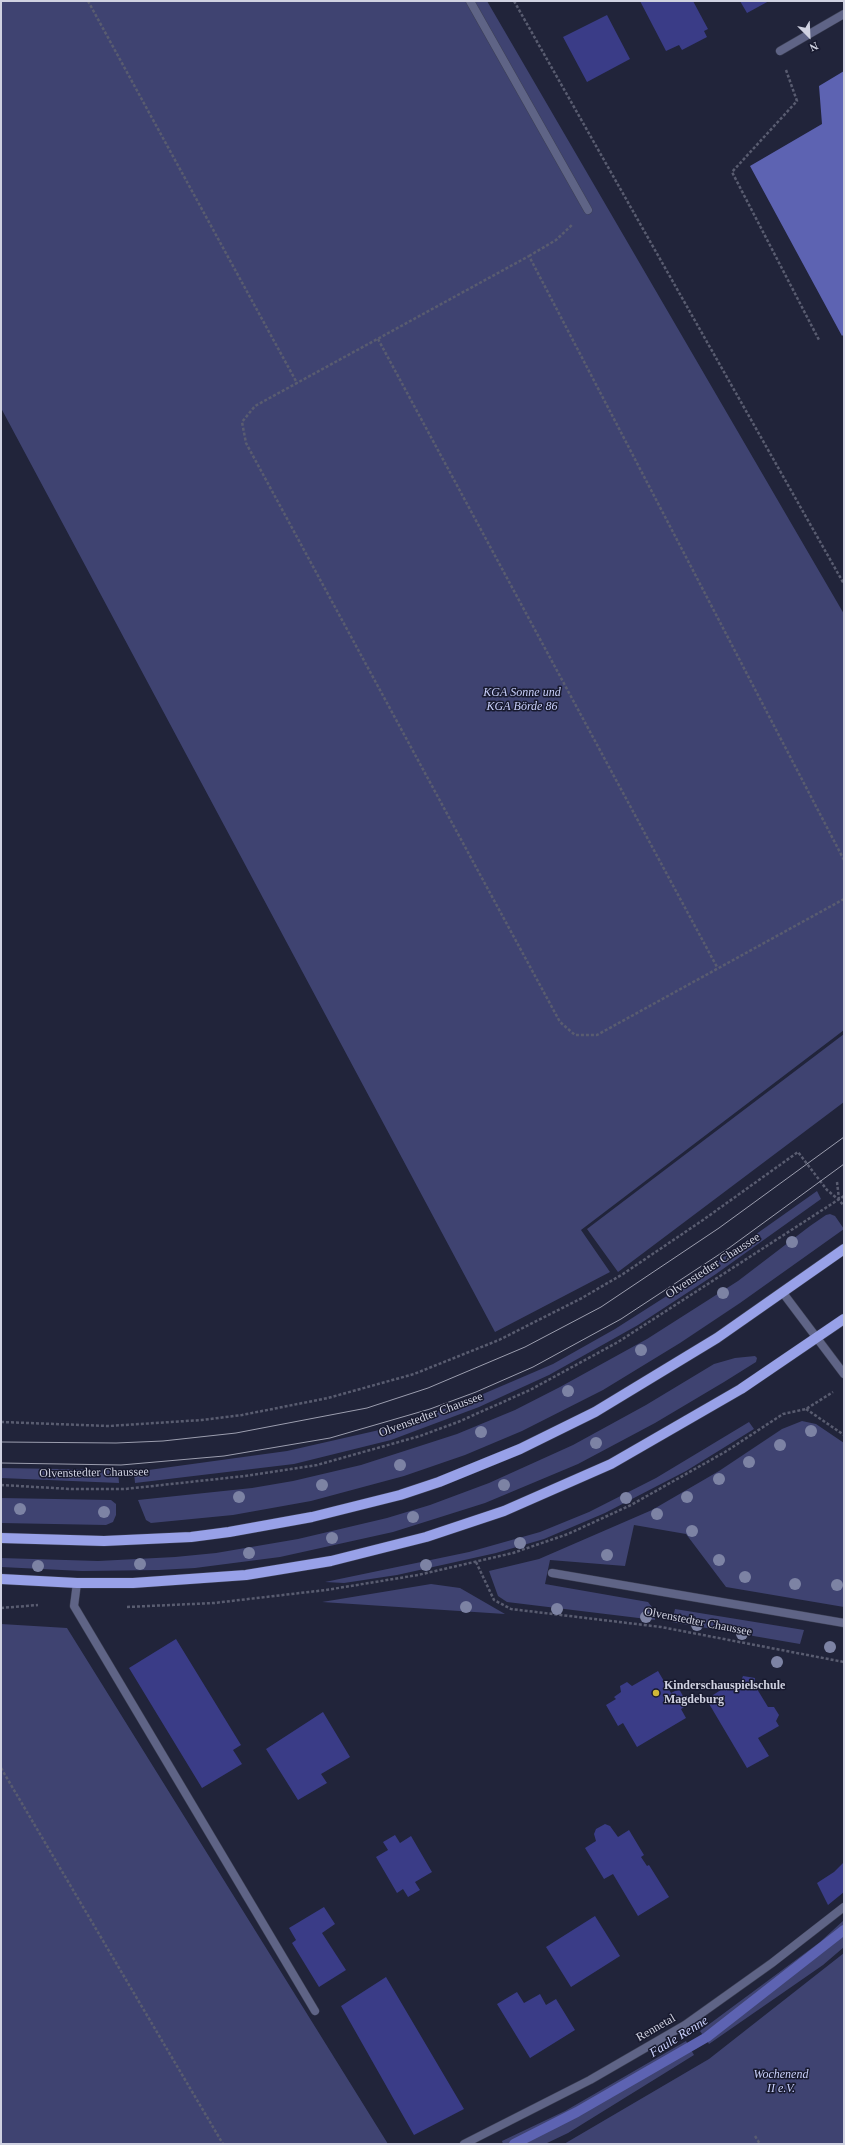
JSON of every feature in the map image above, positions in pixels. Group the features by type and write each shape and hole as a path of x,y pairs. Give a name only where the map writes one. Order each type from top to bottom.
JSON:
{"main road":[{"path":"1,1538 104,1541 191,1536 270,1526 400,1494 484,1464 554,1433 594,1412 717,1338 844,1249"},
{"path":"1,1579 133,1584 246,1576 339,1559 426,1537 504,1511 611,1464 741,1389 844,1319"}],"street":[{"path":"470,1 588,210"},
{"path":"780,51 844,14"},
{"path":"783,1293 844,1374"},
{"name":"Olvenstedter Chaussee","path":"552,1573 844,1623"},
{"path":"77,1583 74,1606 315,2011"},
{"name":"Rennetal","path":"464,2144 590,2080 685,2024 772,1963 844,1906"}],"path":[{"path":"88,1 297,383"},
{"path":"514,1 844,584"},
{"path":"780,51 797,101 732,172 818,340"},
{"path":"588,210 556,240 529,256 255,406 242,422 246,443 560,1022 576,1035 597,1035 844,899"},
{"path":"529,256 844,860"},
{"path":"378,339 717,968"},
{"path":"1,1422 109,1426 202,1420 282,1408 370,1388 464,1355 500,1340 582,1298 663,1248 798,1152 827,1190 844,1206"},
{"path":"837,1182 839,1200"},
{"name":"Olvenstedter Chaussee","path":"1,1485 71,1489 125,1489 245,1476 317,1465 420,1436 458,1422 530,1390 618,1342 844,1196"},
{"path":"294,1594 418,1575 530,1548 610,1515 725,1452 783,1414 806,1409 838,1389"},
{"path":"806,1409 844,1435"},
{"name":"Olvenstedter Chaussee","path":"476,1562 494,1600 511,1609 661,1627 844,1662"},
{"path":"1,1608 37,1605"},
{"path":"1,1768 223,2144"},
{"path":"755,2136 760,2144"}],"green space":[{"name":"KGA Sonne und KGA Börde 86","path":"1,1 487,1 844,614 844,1030 581,1230 610,1272 495,1332 1,408"},
{"path":"844,1034 844,1102 618,1272 587,1229"},
{"path":"817,1191 821,1199 716,1274 638,1325 549,1375 479,1407 391,1440 294,1464 135,1483 134,1472 287,1451 388,1428 462,1403 553,1364 615,1329 687,1283"},
{"path":"830,1214 835,1216 844,1229 740,1303 680,1343 603,1390 522,1431 465,1455 404,1476 311,1501 233,1515 151,1523 146,1520 138,1500 252,1488 293,1481 361,1465 457,1434 515,1410 647,1339 738,1281 810,1226 826,1215"},
{"path":"755,1356 757,1358 756,1362 724,1382 655,1423 578,1464 485,1503 393,1532 280,1557 195,1568 82,1571 1,1567 1,1558 98,1561 175,1557 216,1553 298,1539 387,1518 430,1505 489,1483 573,1445 646,1405 714,1364 735,1358"},
{"path":"802,1421 816,1424 844,1443 844,1607 726,1587 686,1534 634,1525 625,1566 550,1560 545,1584 648,1602 655,1611 655,1620 507,1602 498,1596 489,1571 539,1559 652,1510 719,1471 782,1429"},
{"path":"749,1422 754,1429 686,1471 605,1513 544,1539 496,1553 397,1575 344,1583 325,1582 469,1552 540,1532 589,1512 656,1478"},
{"path":"1,1468 118,1470 119,1483 1,1478"},
{"path":"1,1498 111,1500 116,1504 116,1515 113,1522 106,1525 1,1523"},
{"path":"431,1584 460,1588 505,1614 322,1602"},
{"path":"675,1609 804,1630 800,1644 672,1622"},
{"path":"1,1624 67,1628 388,2144 1,2144"},
{"path":"844,1920 844,1947 823,1965 709,2044 700,2031 820,1942"},
{"name":"Wochenend II e.V.","path":"844,1953 844,2144 564,2144 709,2059"},
{"path":"686,2041 694,2055 568,2133 545,2144 503,2144 502,2141 565,2111"}],"shaded area":[{"path":"844,71 844,334 842,336 750,166 822,124 819,86"}],"building":[{"path":"640,1 693,1 708,29 704,31 707,37 682,50 679,45 666,51"},
{"path":"740,1 769,1 747,13"},
{"path":"607,15 630,59 587,82 563,37"},
{"path":"176,1639 241,1745 233,1750 242,1764 202,1788 129,1668"},
{"path":"658,1671 671,1693 679,1689 688,1705 681,1709 686,1718 637,1747 623,1723 618,1726 606,1705 616,1699 614,1697 621,1692 620,1686 627,1682 632,1686"},
{"path":"743,1676 755,1678 754,1684 768,1707 774,1707 779,1715 776,1721 779,1726 758,1738 769,1756 747,1768 708,1702 712,1700 713,1695 724,1688 729,1689 741,1681"},
{"path":"323,1712 350,1757 321,1774 327,1783 298,1800 266,1749"},
{"path":"605,1824 610,1826 618,1837 629,1830 644,1855 641,1857 647,1866 649,1865 669,1897 638,1916 613,1874 604,1879 585,1848 596,1841 594,1834 596,1829"},
{"path":"395,1835 400,1843 411,1836 432,1872 415,1882 420,1890 408,1897 403,1889 397,1893 376,1857 388,1850 383,1842"},
{"path":"844,1862 844,1892 828,1905 817,1883 834,1872"},
{"path":"324,1907 335,1924 322,1933 346,1970 319,1987 292,1943 296,1940 289,1928"},
{"path":"595,1916 620,1956 571,1987 546,1947"},
{"path":"386,1977 464,2109 414,2135 341,2006"},
{"path":"517,1992 524,2003 540,1994 546,2005 556,1999 575,2030 530,2058 497,2004"}],"waterway":[{"name":"Faule Renne","path":"514,2144 577,2112 707,2037 844,1930"}],"tram line":[{"path":"1,1442 116,1443 163,1441 236,1433 367,1408 428,1388 525,1347 601,1307 719,1228 844,1137"},
{"path":"1,1463 121,1465 224,1456 330,1438 430,1409 476,1392 533,1367 621,1319 729,1248 844,1164"}],"place":[{"name":"Kinderschauspielschule Magdeburg","path":"656,1693"}]}
